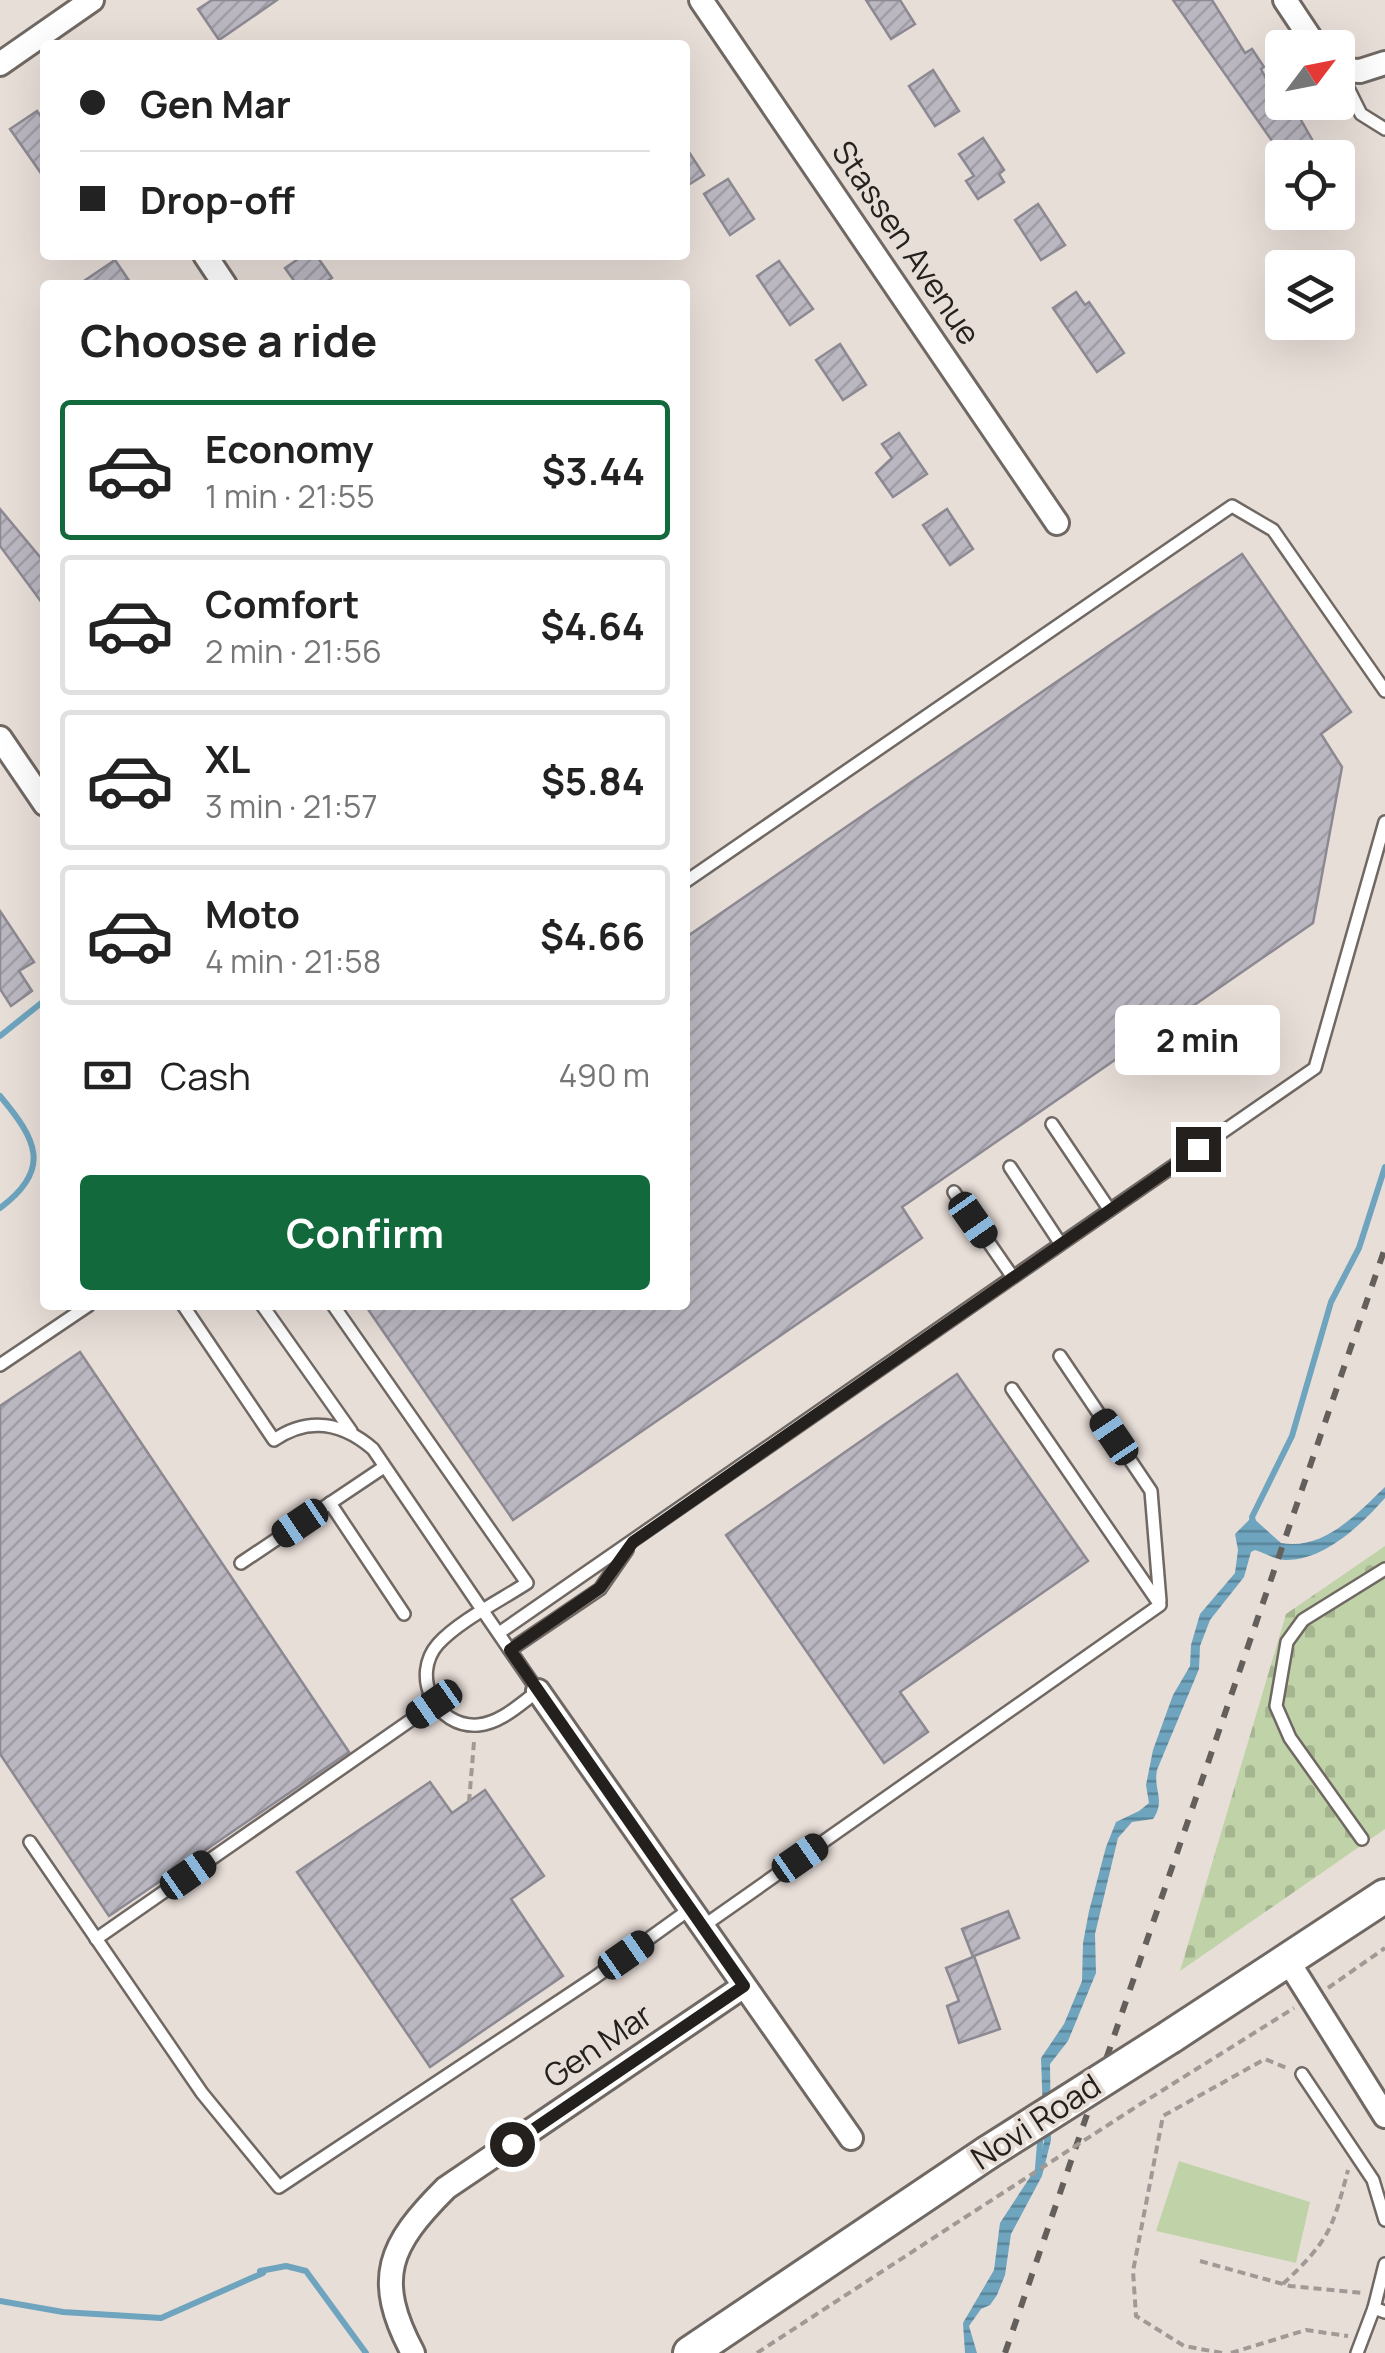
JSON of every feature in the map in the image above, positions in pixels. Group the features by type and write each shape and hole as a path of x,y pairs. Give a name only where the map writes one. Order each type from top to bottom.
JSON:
{"main road":[{"name":"Novi Road","path":"690,2353 987,2153 1385,1896"}],"street":[{"path":"55,37 92,0"},
{"name":"Stassen Avenue","path":"701,0 1056,523"},
{"path":"1284,0 1305,30"},
{"path":"0,64 40,44"},
{"path":"1355,71 1381,64"},
{"path":"0,738 40,797"},
{"path":"538,1692 851,2138"},
{"path":"1288,1961 1385,2116"},
{"name":"Gen Mar","path":"414,2353 399,2326 390,2283 395,2250 421,2213 446,2188 744,1986"}],"lane":[{"path":"1355,102 1361,114 1385,129"},
{"path":"690,879 1232,506 1273,530 1385,691"},
{"path":"499,1633 1315,1068 1385,822"},
{"path":"1052,1124 1110,1209"},
{"path":"1010,1167 1060,1242"},
{"path":"954,1192 1012,1276"},
{"path":"0,1365 82,1310"},
{"path":"186,1310 274,1440 294,1429 318,1424 342,1428 373,1450 483,1611 499,1633 538,1692 491,1722 475,1726 445,1716 434,1704 426,1673 438,1644 483,1611 527,1583 336,1310"},
{"path":"266,1310 353,1434"},
{"path":"1060,1356 1150,1491 1160,1605"},
{"path":"1012,1389 1160,1605"},
{"path":"241,1563 384,1467"},
{"path":"330,1503 404,1614"},
{"path":"510,1650 600,1588 633,1542"},
{"path":"1362,1839 1290,1738 1276,1706 1287,1642 1303,1620 1385,1569"},
{"path":"30,1842 202,2094 280,2187 594,1978 696,1918 1160,1605"},
{"path":"96,1939 434,1704"},
{"path":"1302,2074 1372,2180 1385,2220"},
{"path":"1357,2353 1380,2310 1385,2264"}],"path":[{"path":"469,1802 475,1726"},
{"path":"758,2353 1139,2104 1344,1980 1385,1948"},
{"path":"1222,2353 1184,2346 1136,2316 1133,2272 1163,2116 1265,2059 1302,2074"},
{"path":"1282,2284 1318,2251 1334,2224 1353,2151"},
{"path":"1200,2261 1282,2284 1362,2293 1380,2310"},
{"path":"1231,2353 1306,2330 1363,2338"}],"green space":[{"path":"1385,1546 1385,1829 1180,1971 1286,1614"},
{"path":"1179,2161 1310,2202 1296,2263 1156,2231"}],"water":[{"path":"1385,1487 1385,1498 1353,1530 1314,1555 1285,1560 1251,1552 1244,1577 1210,1620 1200,1646 1199,1669 1157,1770 1157,1812 1153,1819 1132,1822 1118,1838 1095,1934 1096,1973 1068,2041 1050,2064 1051,2140 1042,2176 1011,2234 1005,2275 997,2295 969,2326 977,2353 965,2353 963,2323 994,2270 1000,2223 1038,2165 1044,2142 1041,2058 1064,2024 1082,1981 1083,1943 1106,1847 1116,1822 1149,1803 1146,1785 1153,1750 1173,1695 1190,1666 1200,1614 1235,1573 1235,1534 1252,1517 1281,1543 1311,1541 1338,1528"}],"building":[{"path":"212,0 277,0 219,40 198,9"},
{"path":"866,0 900,0 915,24 891,39"},
{"path":"1173,0 1212,0 1245,53 1252,49 1264,67 1261,69 1265,77 1265,120 1301,120 1312,140 1271,140"},
{"path":"933,70 959,111 935,126 909,86"},
{"path":"37,111 40,115 40,172 10,129"},
{"path":"983,138 1004,170 999,174 1004,182 978,199 966,181 974,176 959,154"},
{"path":"690,154 704,175 690,184"},
{"path":"728,179 754,219 730,235 704,194"},
{"path":"1038,204 1065,245 1041,260 1015,220"},
{"path":"115,260 129,280 85,280"},
{"path":"297,260 319,260 332,278 293,280 285,268"},
{"path":"779,261 813,309 790,325 757,276"},
{"path":"1076,292 1085,305 1089,302 1124,353 1097,372 1053,308"},
{"path":"840,344 866,385 843,400 816,360"},
{"path":"899,433 927,474 893,497 876,473 892,458 882,444"},
{"path":"0,509 40,557 40,600 0,546"},
{"path":"947,509 973,549 950,565 923,525"},
{"path":"1242,554 1351,712 1321,734 1342,767 1313,923 902,1207 922,1238 513,1520 368,1310 690,1310 690,935"},
{"path":"0,911 34,962 19,971 32,991 11,1006 0,989"},
{"path":"80,1352 349,1752 109,1916 0,1754 0,1406"},
{"path":"957,1374 1088,1561 900,1692 928,1732 884,1763 726,1535"},
{"path":"430,1782 452,1813 485,1790 544,1876 511,1899 563,1976 430,2067 297,1872"},
{"path":"1008,1911 1019,1938 974,1956 1000,2029 959,2043 947,2006 959,2001 946,1968 973,1957 962,1929"}],"waterway":[{"path":"0,1036 40,1004"},
{"path":"0,1096 23,1126 33,1154 27,1180 0,1208"},
{"path":"1254,1525 1252,1517 1292,1436 1331,1302 1359,1248 1385,1167"},
{"path":"1038,2168 1041,2131"},
{"path":"0,2301 63,2312 161,2318 263,2273 260,2271 286,2266 306,2271 366,2353"}],"railway":[{"path":"1005,2353 1385,1248"}],"route":[{"path":"512,2144 744,1986 510,1650 600,1588 633,1542 1198,1149"}]}
